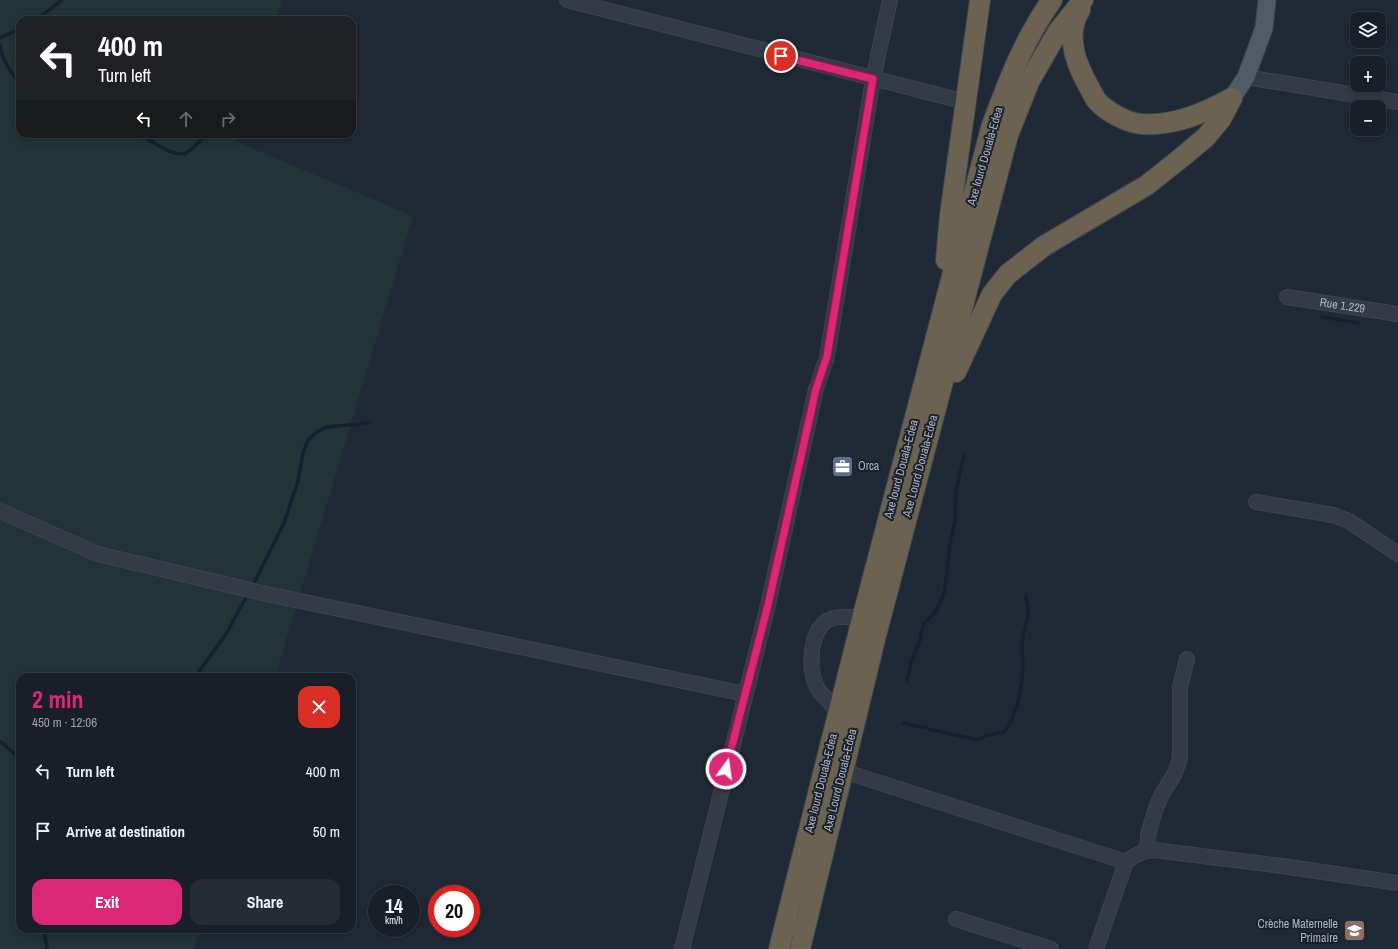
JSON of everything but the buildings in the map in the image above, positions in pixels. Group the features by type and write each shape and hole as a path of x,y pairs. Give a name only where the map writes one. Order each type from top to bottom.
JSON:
{"highway":[{"path":"941,317 950,215 980,0"},
{"name":"Axe lourd Douala-Edea","path":"779,949 840,712 862,619 991,128 1011,74 1039,18 1052,0"},
{"name":"Axe Lourd Douala-Edea","path":"800,949 876,632 1008,135 1029,82 1058,32 1083,0"},
{"path":"1086,0 1075,18 1072,36 1074,54 1082,74 1097,100 1116,115 1141,124 1167,123 1196,115 1232,98"},
{"path":"928,438 979,319 992,294 1008,274 1044,246 1147,185 1206,137 1221,120 1232,98"}],"main road":[{"path":"1232,98 1246,77 1264,28 1267,0"}],"street":[{"path":"567,0 966,102"},
{"path":"682,949 768,605 816,389 827,356 873,79 890,0"},
{"path":"1246,77 1398,102"},
{"name":"Rue 1.229","path":"1287,297 1398,314"},
{"path":"1256,502 1333,515 1349,520 1398,554"},
{"path":"0,511 98,554 262,593 745,694"},
{"path":"840,712 820,692 811,670 813,642 824,623 842,616 862,619"},
{"path":"1147,850 1148,835 1155,811 1161,796 1175,773 1180,758 1180,687 1187,659"},
{"path":"843,771 1126,862"},
{"path":"1096,949 1126,862 1147,850 1282,866 1398,883"},
{"path":"956,920 1051,949"}],"shaded area":[{"path":"0,0 282,0 276,16 16,16 16,138 236,138 235,141 413,216 276,673 16,673 16,933 199,933 194,949 0,949"}],"waterway":[{"path":"41,16 62,0"},
{"path":"0,38 16,31"},
{"path":"0,46 7,66 16,78"},
{"path":"144,138 166,150 178,154 189,151 204,138"},
{"path":"1322,317 1358,323"},
{"path":"252,587 284,523 298,481 303,453 308,440 318,431 327,427 370,423"},
{"path":"907,681 922,628 926,621 936,611 944,594 951,537 955,521 956,491 964,455"},
{"path":"198,673 226,634 249,592"},
{"path":"903,723 977,740 985,736 1004,732 1016,709 1022,682 1022,643 1028,616 1028,604 1026,597"},
{"path":"0,741 16,755"},
{"path":"45,933 47,949"}],"place":[{"name":"Orca","path":"842,466"},
{"name":"Crèche Maternelle Primaire","path":"1354,931"}],"route":[{"path":"726,769 768,605 816,389 827,356 835,316 873,79 781,56"}]}
